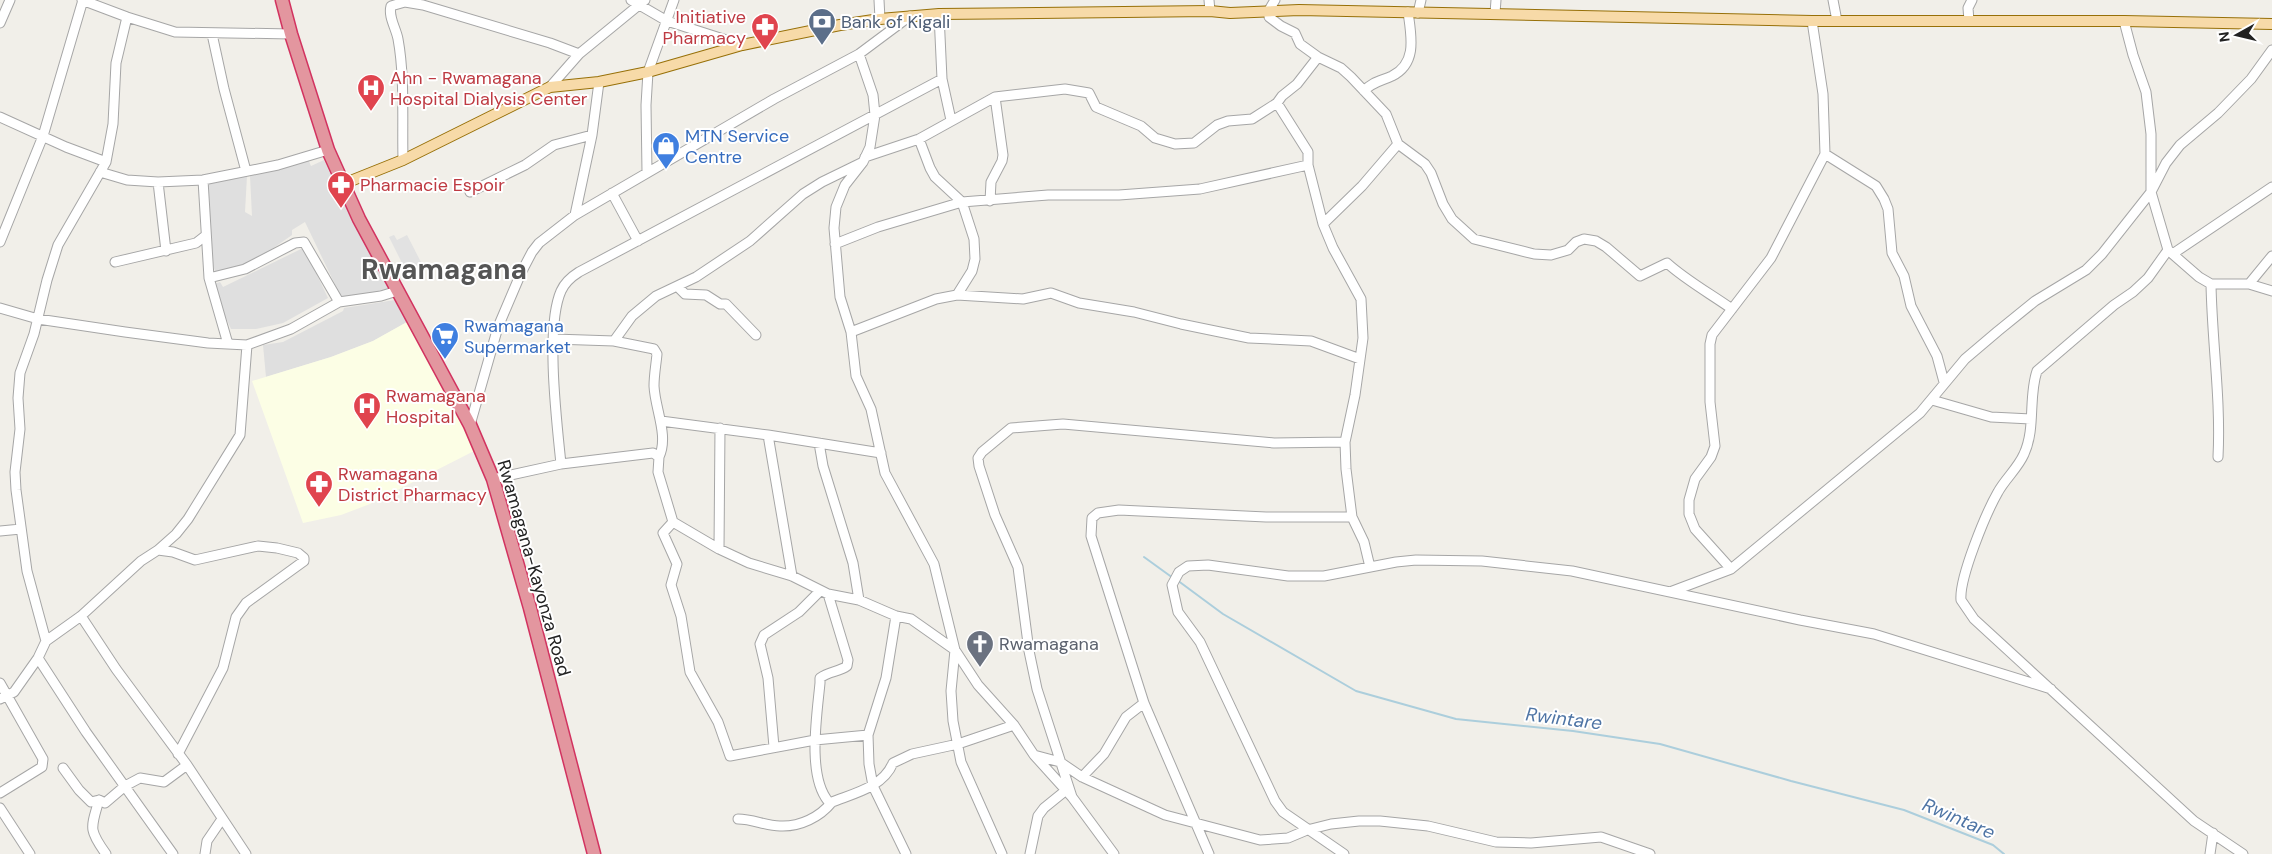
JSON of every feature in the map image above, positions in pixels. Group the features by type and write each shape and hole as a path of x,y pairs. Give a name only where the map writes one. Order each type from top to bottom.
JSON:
{"highway":[{"name":"Rwamagana-Kayonza Road","path":"282,0 328,150 359,219 470,425 493,479 530,608 594,854"}],"main road":[{"path":"343,184 404,160 550,87 599,82 648,72 742,45 911,15 1242,12 1269,10 1495,13 1812,21 2124,21 2272,24"}],"street":[{"path":"0,22 10,0"},
{"path":"0,242 42,136 83,0 127,17 175,32 291,34"},
{"path":"648,172 646,105 648,72 674,0"},
{"path":"878,0 880,19"},
{"path":"1209,0 1210,11"},
{"path":"1275,0 1269,10 1269,17 1281,26 1294,32 1300,44 1318,57 1341,68 1386,114 1398,144 1425,164 1452,219 1474,239 1534,254 1551,254 1568,250 1576,242 1584,240 1596,241 1606,247 1640,276 1667,263 1682,277 1732,309"},
{"path":"1364,91 1373,83 1398,72 1408,60 1411,52 1413,12 1421,0"},
{"path":"1495,13 1496,0"},
{"path":"1833,0 1837,21"},
{"path":"1969,20 1968,8 1972,0"},
{"path":"550,87 579,54 638,2 667,21 742,45"},
{"path":"404,160 402,66 398,36 389,12 391,6 395,3 424,5 550,43 579,54"},
{"path":"1027,14 1356,11"},
{"path":"939,14 942,78 951,120"},
{"path":"470,425 477,393 498,328 521,273 539,243 575,215 612,193 774,98 858,54 911,15"},
{"path":"46,641 27,571 21,529 16,472 20,429 18,393 20,373 38,319 47,280 62,237 106,162 113,124 116,63 127,17"},
{"path":"1731,569 1694,529 1689,514 1689,500 1694,479 1711,457 1715,446 1710,402 1710,344 1712,335 1771,258 1825,154 1823,94 1812,21"},
{"path":"2124,21 2146,92 2150,114 2151,192 2171,252 2211,284 2249,284 2272,291"},
{"path":"212,34 224,89 246,170"},
{"path":"1670,592 1731,569 1920,413 1965,359 1998,330 2035,301 2086,270 2102,254 2151,192 2166,163 2180,146 2218,113 2251,79 2272,50"},
{"path":"858,54 873,95 875,115 873,139 864,160 840,195 835,221 835,244 840,297 852,332 856,376 871,409 885,473 934,564 955,650 951,691 953,721 961,762 1002,854"},
{"path":"614,340 632,316 656,296 678,287 750,241 803,194 864,160 919,139 994,97 1065,90 1085,91 1089,93 1096,107 1141,126 1155,138 1175,144 1194,143 1217,125 1228,121 1252,119 1278,103 1282,96 1297,84 1318,57"},
{"path":"561,464 557,420 554,339 556,309 561,291 568,280 579,272 942,78"},
{"path":"575,215 592,135 599,82"},
{"path":"990,201 991,182 1002,161 1003,155 994,97"},
{"path":"1278,103 1308,152 1308,165 1323,224 1333,248 1361,299 1363,338 1355,395 1345,442 1347,488 1352,518 1364,542 1370,567"},
{"path":"0,118 106,162"},
{"path":"470,192 525,165 554,145 592,135"},
{"path":"919,139 932,173 962,202 974,239 975,259 972,271 957,295"},
{"path":"1323,224 1362,186 1398,144"},
{"path":"100,172 127,180 158,182 202,180 278,165 328,150"},
{"path":"1825,154 1876,186 1884,199 1888,209 1892,253 1904,276 1911,306 1937,356 1944,382"},
{"path":"835,244 878,227 962,202 1048,195 1119,195 1200,189 1308,165"},
{"path":"202,180 205,236 210,278 228,344"},
{"path":"158,182 166,251"},
{"path":"2242,854 2194,821 1974,619 1961,600 1960,594 1964,574 1991,505 1998,490 2025,454 2031,419 2034,379 2041,366 2133,292 2171,252 2272,187"},
{"path":"612,193 638,241"},
{"path":"115,262 196,243 205,236"},
{"path":"210,278 245,269 295,243 304,242 339,302"},
{"path":"196,243 207,250"},
{"path":"2249,284 2272,256"},
{"path":"2211,284 2219,404 2218,457"},
{"path":"678,287 685,294 706,295 720,304 726,304 756,335"},
{"path":"0,308 38,319 180,339 247,345 291,329 339,302 381,296 398,291"},
{"path":"852,332 920,304 957,295 1023,299 1050,293 1079,304 1134,312 1249,338 1311,341 1360,359"},
{"path":"554,339 614,340 654,349 658,354 654,375 654,388 661,422 662,452 659,457 658,472 673,522 719,549 749,563 792,576 824,592 858,600 919,624 955,650 978,685 1014,726 1034,756 1069,794 1112,853"},
{"path":"3,697 14,692 38,658 46,641 81,616 141,561 158,550 176,534 188,519 240,435 247,345"},
{"path":"1932,400 1991,417 2031,419"},
{"path":"661,422 720,428 881,453"},
{"path":"1069,794 1037,689 1029,651 1018,567 995,515 979,466 978,458 982,452 1011,428 1064,424 1274,443 1345,442"},
{"path":"719,549 720,428"},
{"path":"768,435 792,576"},
{"path":"819,443 828,481 851,554 858,600"},
{"path":"493,479 561,464 652,453 659,457"},
{"path":"1209,854 1193,821 1144,703 1091,536 1092,518 1098,513 1120,510 1266,517 1352,518"},
{"path":"673,522 663,534 666,544 675,556 677,564 671,585 681,616 692,678 718,722 730,756 816,740 868,735"},
{"path":"0,531 21,529"},
{"path":"158,550 173,552 195,560 258,546 291,551 302,555 304,558 304,561 246,603 236,617 223,668 178,754"},
{"path":"1344,854 1283,812 1275,801 1200,642 1178,612 1172,585 1179,572 1188,566 1208,565 1288,576 1324,576 1409,561 1482,561 1572,572 1874,634 2051,689"},
{"path":"774,747 768,683 760,649 761,639 824,592"},
{"path":"824,592 848,660 848,666 842,670 825,674 820,678 816,740 817,771 826,797 832,802"},
{"path":"81,616 116,669 187,766 246,854"},
{"path":"896,616 886,678 868,735 872,786 906,854"},
{"path":"38,658 86,732 173,854"},
{"path":"0,684 3,697 43,759 42,767 0,793"},
{"path":"1082,777 1104,754 1126,717 1144,703"},
{"path":"738,820 748,819 781,826 817,817 832,802 872,786 888,775 893,763 912,754 958,744 1014,726"},
{"path":"1034,756 1060,762 1082,777 1164,815 1193,821 1260,840 1288,838 1307,830 1359,820 1407,822 1496,842 1531,843 1601,837 1650,854"},
{"path":"63,768 78,790 91,802 99,800 105,803 125,786 140,778 157,782 169,781 187,766"},
{"path":"1030,854 1038,816 1044,808 1069,794"},
{"path":"99,800 92,825 95,838 106,854"},
{"path":"0,808 30,854"},
{"path":"205,854 207,841 222,819"},
{"path":"2210,854 2212,833"}],"shaded area":[{"path":"308,159 311,166 324,160 344,204 349,208 390,287 376,293 341,297 305,222 292,230 292,235 262,256 240,267 216,274 212,262 208,223 210,222 208,182 247,176 245,212 252,216 250,176"},
{"path":"394,235 397,240 407,235 424,268 425,273 421,279 413,280 409,277 389,237"},
{"path":"304,249 309,258 328,298 283,323 256,329 231,329 211,285 220,282 223,287"},
{"path":"395,300 407,322 373,341 331,357 266,377 263,345 283,342 343,311 344,308"},
{"name":"Rwamagana Hospital","path":"407,322 476,450 370,504 341,515 303,523 252,381 331,357 373,341"}],"waterway":[{"name":"Rwintare","path":"1144,557 1173,578"},
{"name":"Rwintare","path":"1177,580 1223,614 1356,691 1456,719 1573,731 1660,744 1791,781 1904,810 1993,845 2004,854"}],"place":[{"name":"Bank of Kigali","path":"822,46"},
{"name":"Initiative Pharmacy","path":"765,51"},
{"name":"Ahn - Rwamagana Hospital Dialysis Center","path":"371,112"},
{"name":"MTN Service Centre","path":"666,170"},
{"name":"Pharmacie Espoir","path":"341,209"},
{"name":"Rwamagana Supermarket","path":"445,360"},
{"name":"Rwamagana Hospital","path":"367,430"},
{"name":"Rwamagana District Pharmacy","path":"319,508"},
{"name":"Rwamagana","path":"980,668"}],"district":[{"name":"Rwamagana","path":"444,269"}]}
